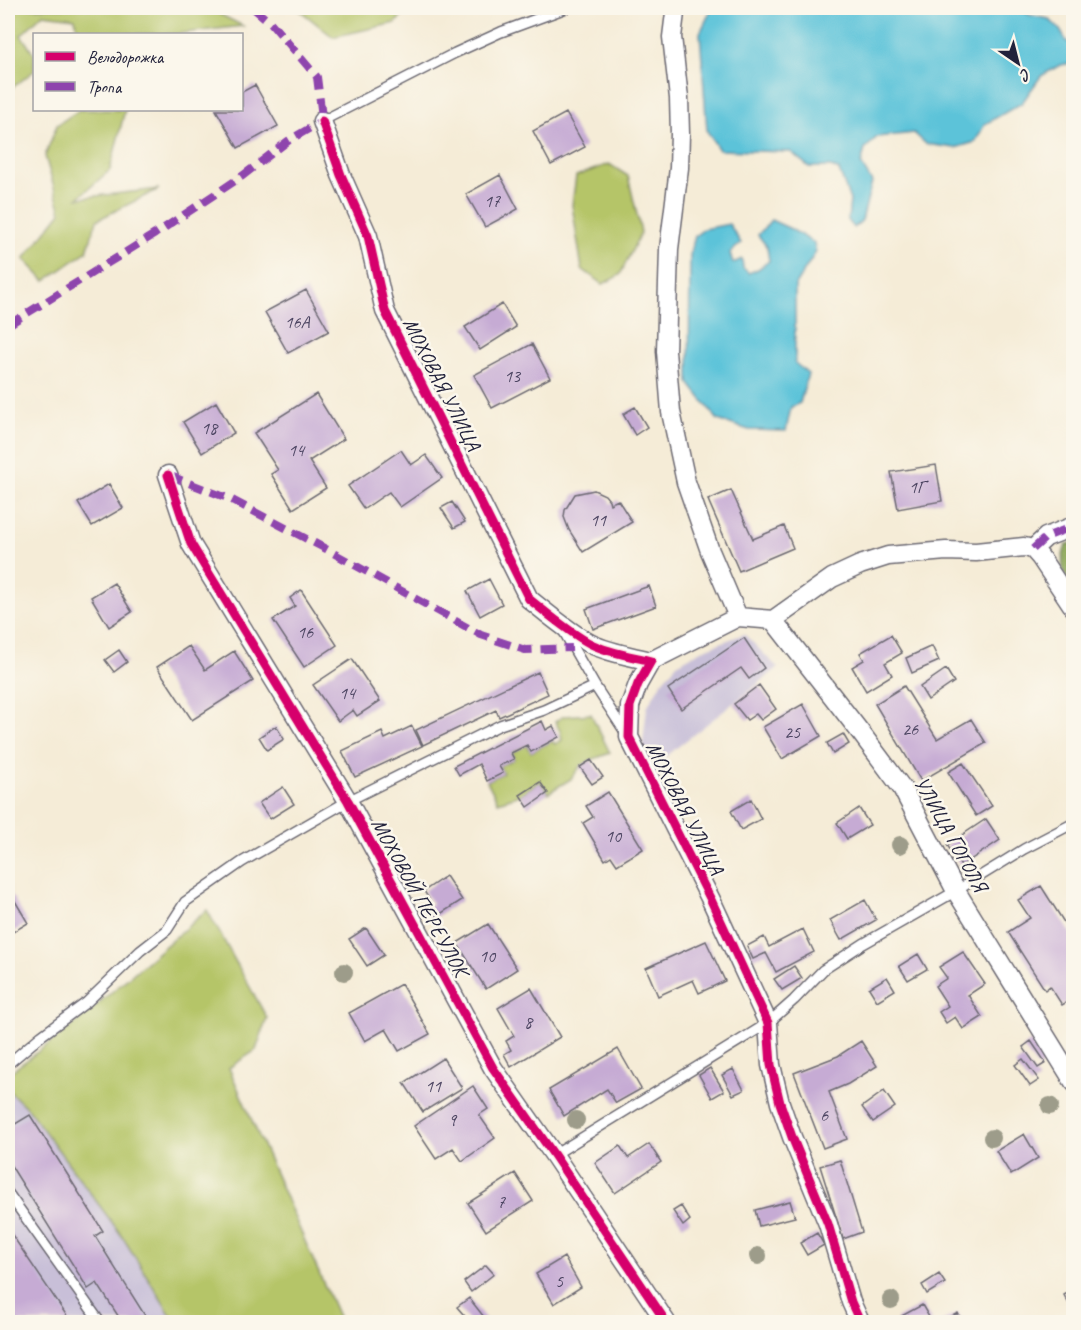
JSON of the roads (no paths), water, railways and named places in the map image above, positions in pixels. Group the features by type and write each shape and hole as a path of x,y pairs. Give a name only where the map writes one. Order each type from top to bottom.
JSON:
{"street":[{"path":"677,8 672,37 679,98 680,145 669,249 667,362 670,412 686,482 710,550 738,617"},
{"name":"МОХОВАЯ УЛИЦА","path":"322,121 341,174 368,236 385,310 529,599 590,643 616,653 651,661 638,684 630,706 628,737 711,900 768,1023 771,1065 780,1103 828,1224 851,1302 860,1323"},
{"name":"МОХОВОЙ ПЕРЕУЛОК","path":"168,475 191,544 348,801 493,1068 666,1323"},
{"path":"1033,549 1046,537 1074,526"},
{"path":"651,661 738,617 773,620 832,578 860,565 888,556 946,551 976,552 1024,547 1033,549 1074,608"},
{"name":"УЛИЦА ГОГОЛЯ","path":"773,620 902,788 956,891 1074,1082"}],"lane":[{"path":"322,121 455,53 501,32 566,8"},
{"path":"559,622 572,648 628,737"},
{"path":"8,1064 87,1002 140,951 167,930 185,902 242,862 348,801 500,724 544,710 595,686"},
{"path":"554,1155 768,1023 824,970 863,944 1024,849 1074,823"},
{"path":"8,1193 100,1323"}],"water":[{"path":"712,8 1017,8 1030,15 1049,19 1060,30 1067,42 1073,42 1073,63 1060,65 1041,76 1022,103 985,124 975,142 955,148 926,144 914,133 877,137 865,149 861,164 872,182 862,220 854,228 848,220 850,200 839,170 831,167 809,167 791,152 719,150 707,131 700,33"},
{"path":"771,220 814,243 816,252 795,285 795,363 808,374 800,403 791,407 786,431 749,430 718,420 689,383 690,255 695,236 704,229 729,224 741,243 730,253 733,263 742,259 743,268 749,273 769,261 767,247 758,235"}]}
